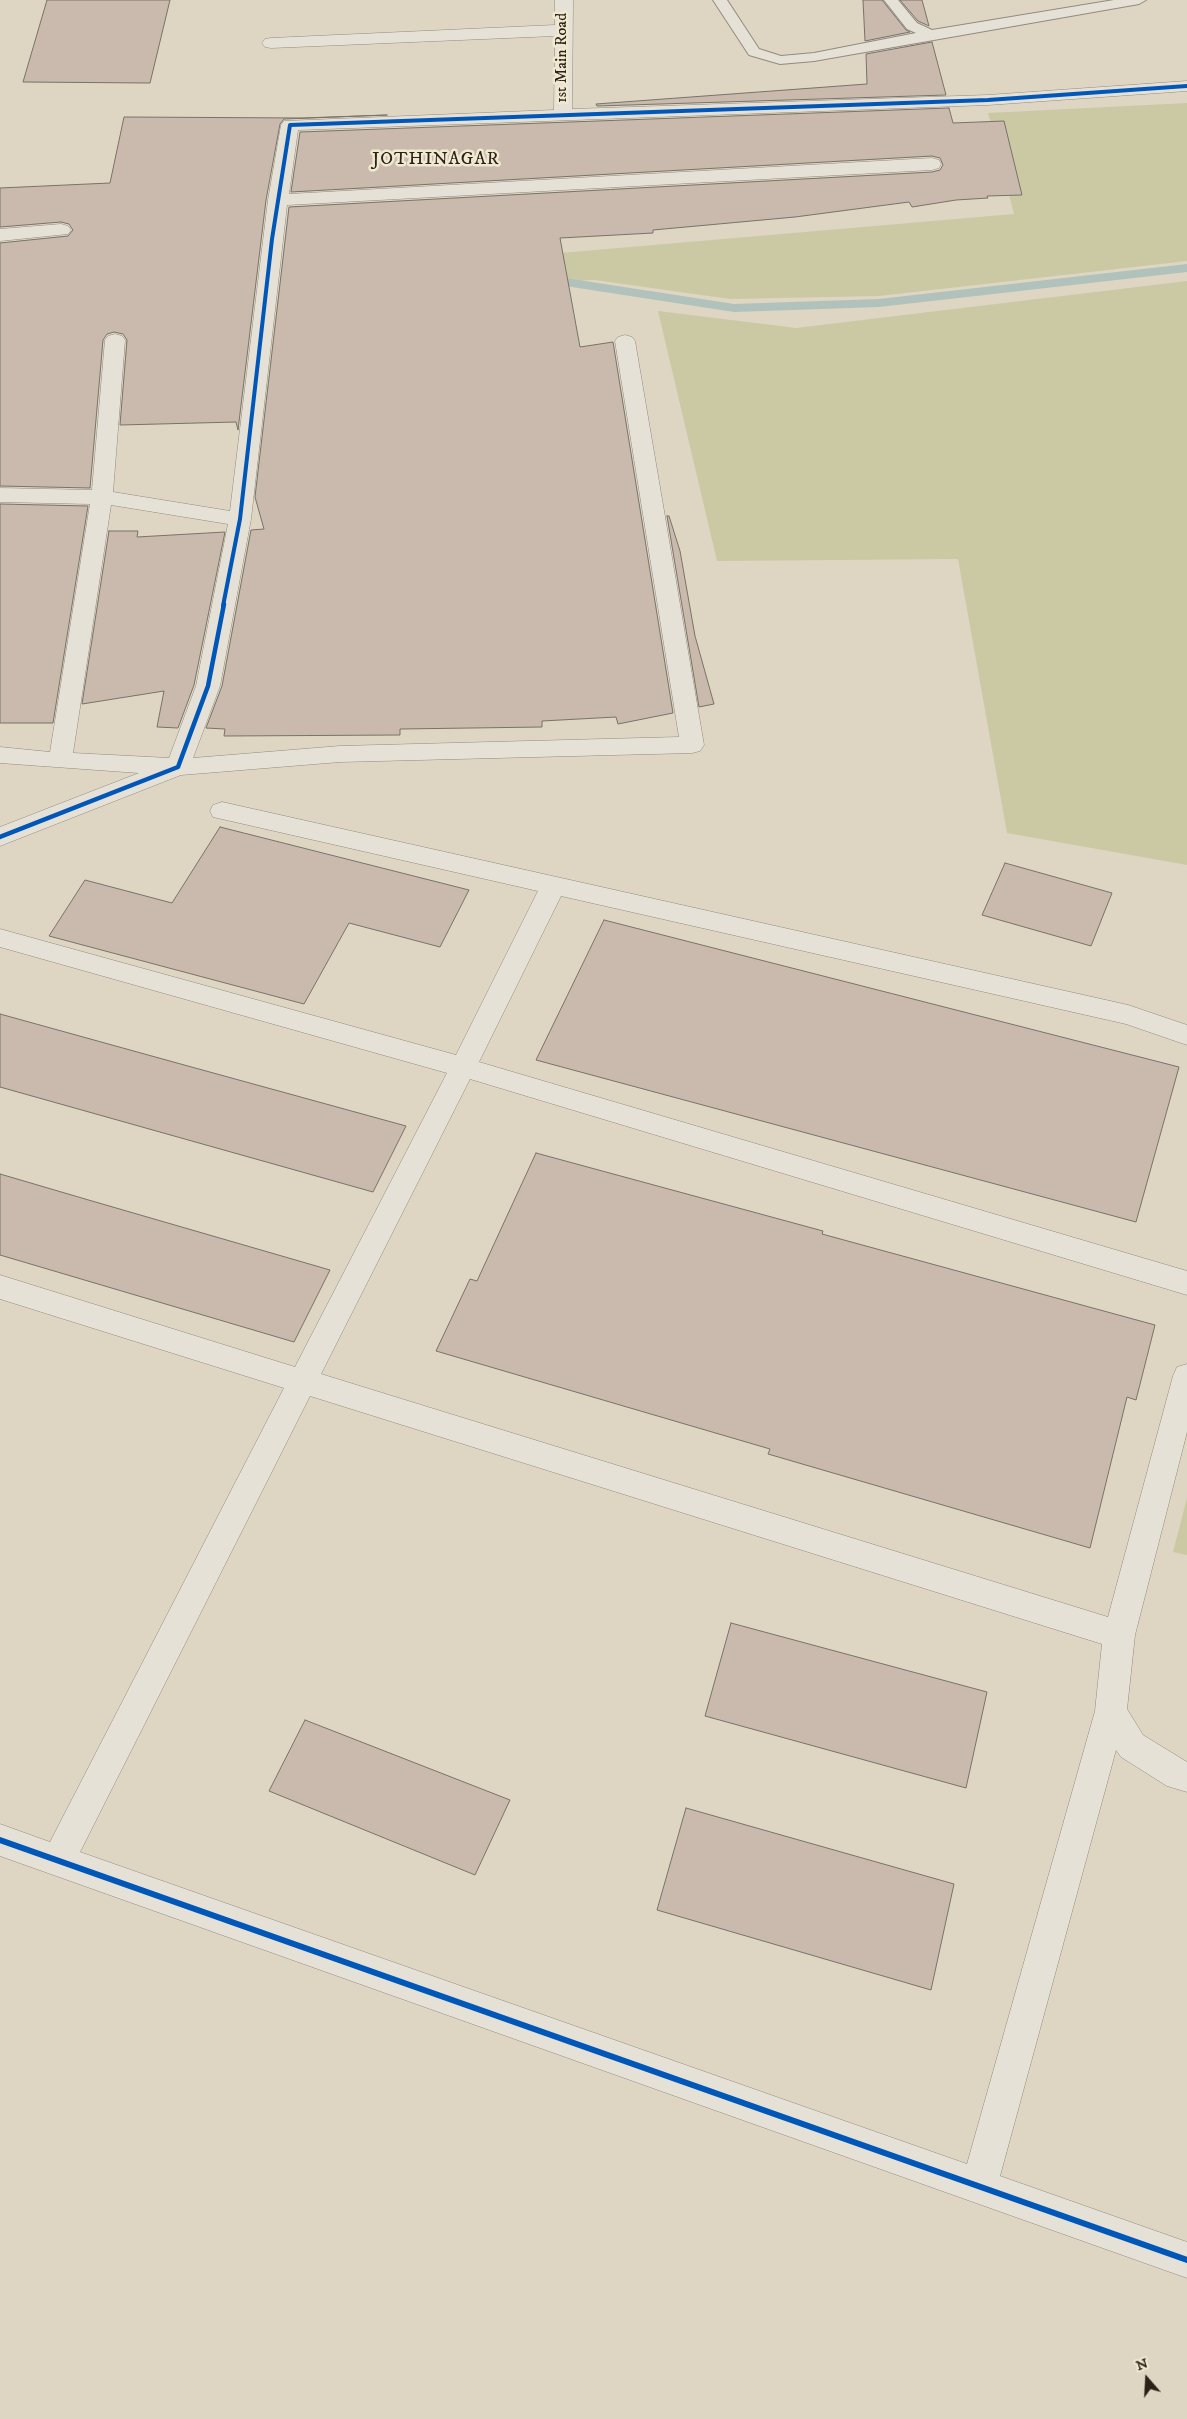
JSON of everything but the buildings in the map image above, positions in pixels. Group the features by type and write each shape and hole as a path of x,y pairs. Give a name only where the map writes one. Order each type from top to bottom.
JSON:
{"street":[{"name":"1st Main Road","path":"563,116 564,0"},
{"path":"271,43 564,30"},
{"path":"0,837 178,767 208,686 240,519 277,200 290,125 988,100 1187,86"},
{"path":"277,200 932,164"},
{"path":"0,235 61,230"},
{"path":"60,761 102,497 115,340"},
{"path":"0,754 60,761 178,767 340,754 692,745 625,341"},
{"path":"0,495 102,497 240,519"},
{"path":"222,811 1128,1015 1187,1035"},
{"path":"58,1861 554,885"},
{"path":"0,938 463,1067 1187,1283"},
{"path":"0,1287 1119,1635"},
{"path":"979,2187 1110,1711 1119,1635 1187,1376"},
{"path":"1110,1711 1132,1746 1178,1774 1187,1777"},
{"path":"0,1840 1187,2260"}],"lane":[{"path":"720,0 754,52 780,60 814,57 930,35 1139,0"},
{"path":"891,0 912,26 930,35"}],"green space":[{"path":"1187,103 1187,261 879,296 730,299 595,280 417,286 421,265 1014,214 988,113"},
{"path":"1187,281 1187,865 1007,833 958,559 717,561 658,311 796,328"},
{"path":"1187,1498 1187,1555 1173,1552"}],"waterway":[{"path":"546,279 734,308 879,303 1187,268"}],"cycle path":[{"path":"0,837 178,767 208,686 240,519 272,239 290,125 988,100 1187,86"},
{"path":"0,1840 1187,2260"}],"district":[{"name":"JOTHINAGAR","path":"436,160"}]}
